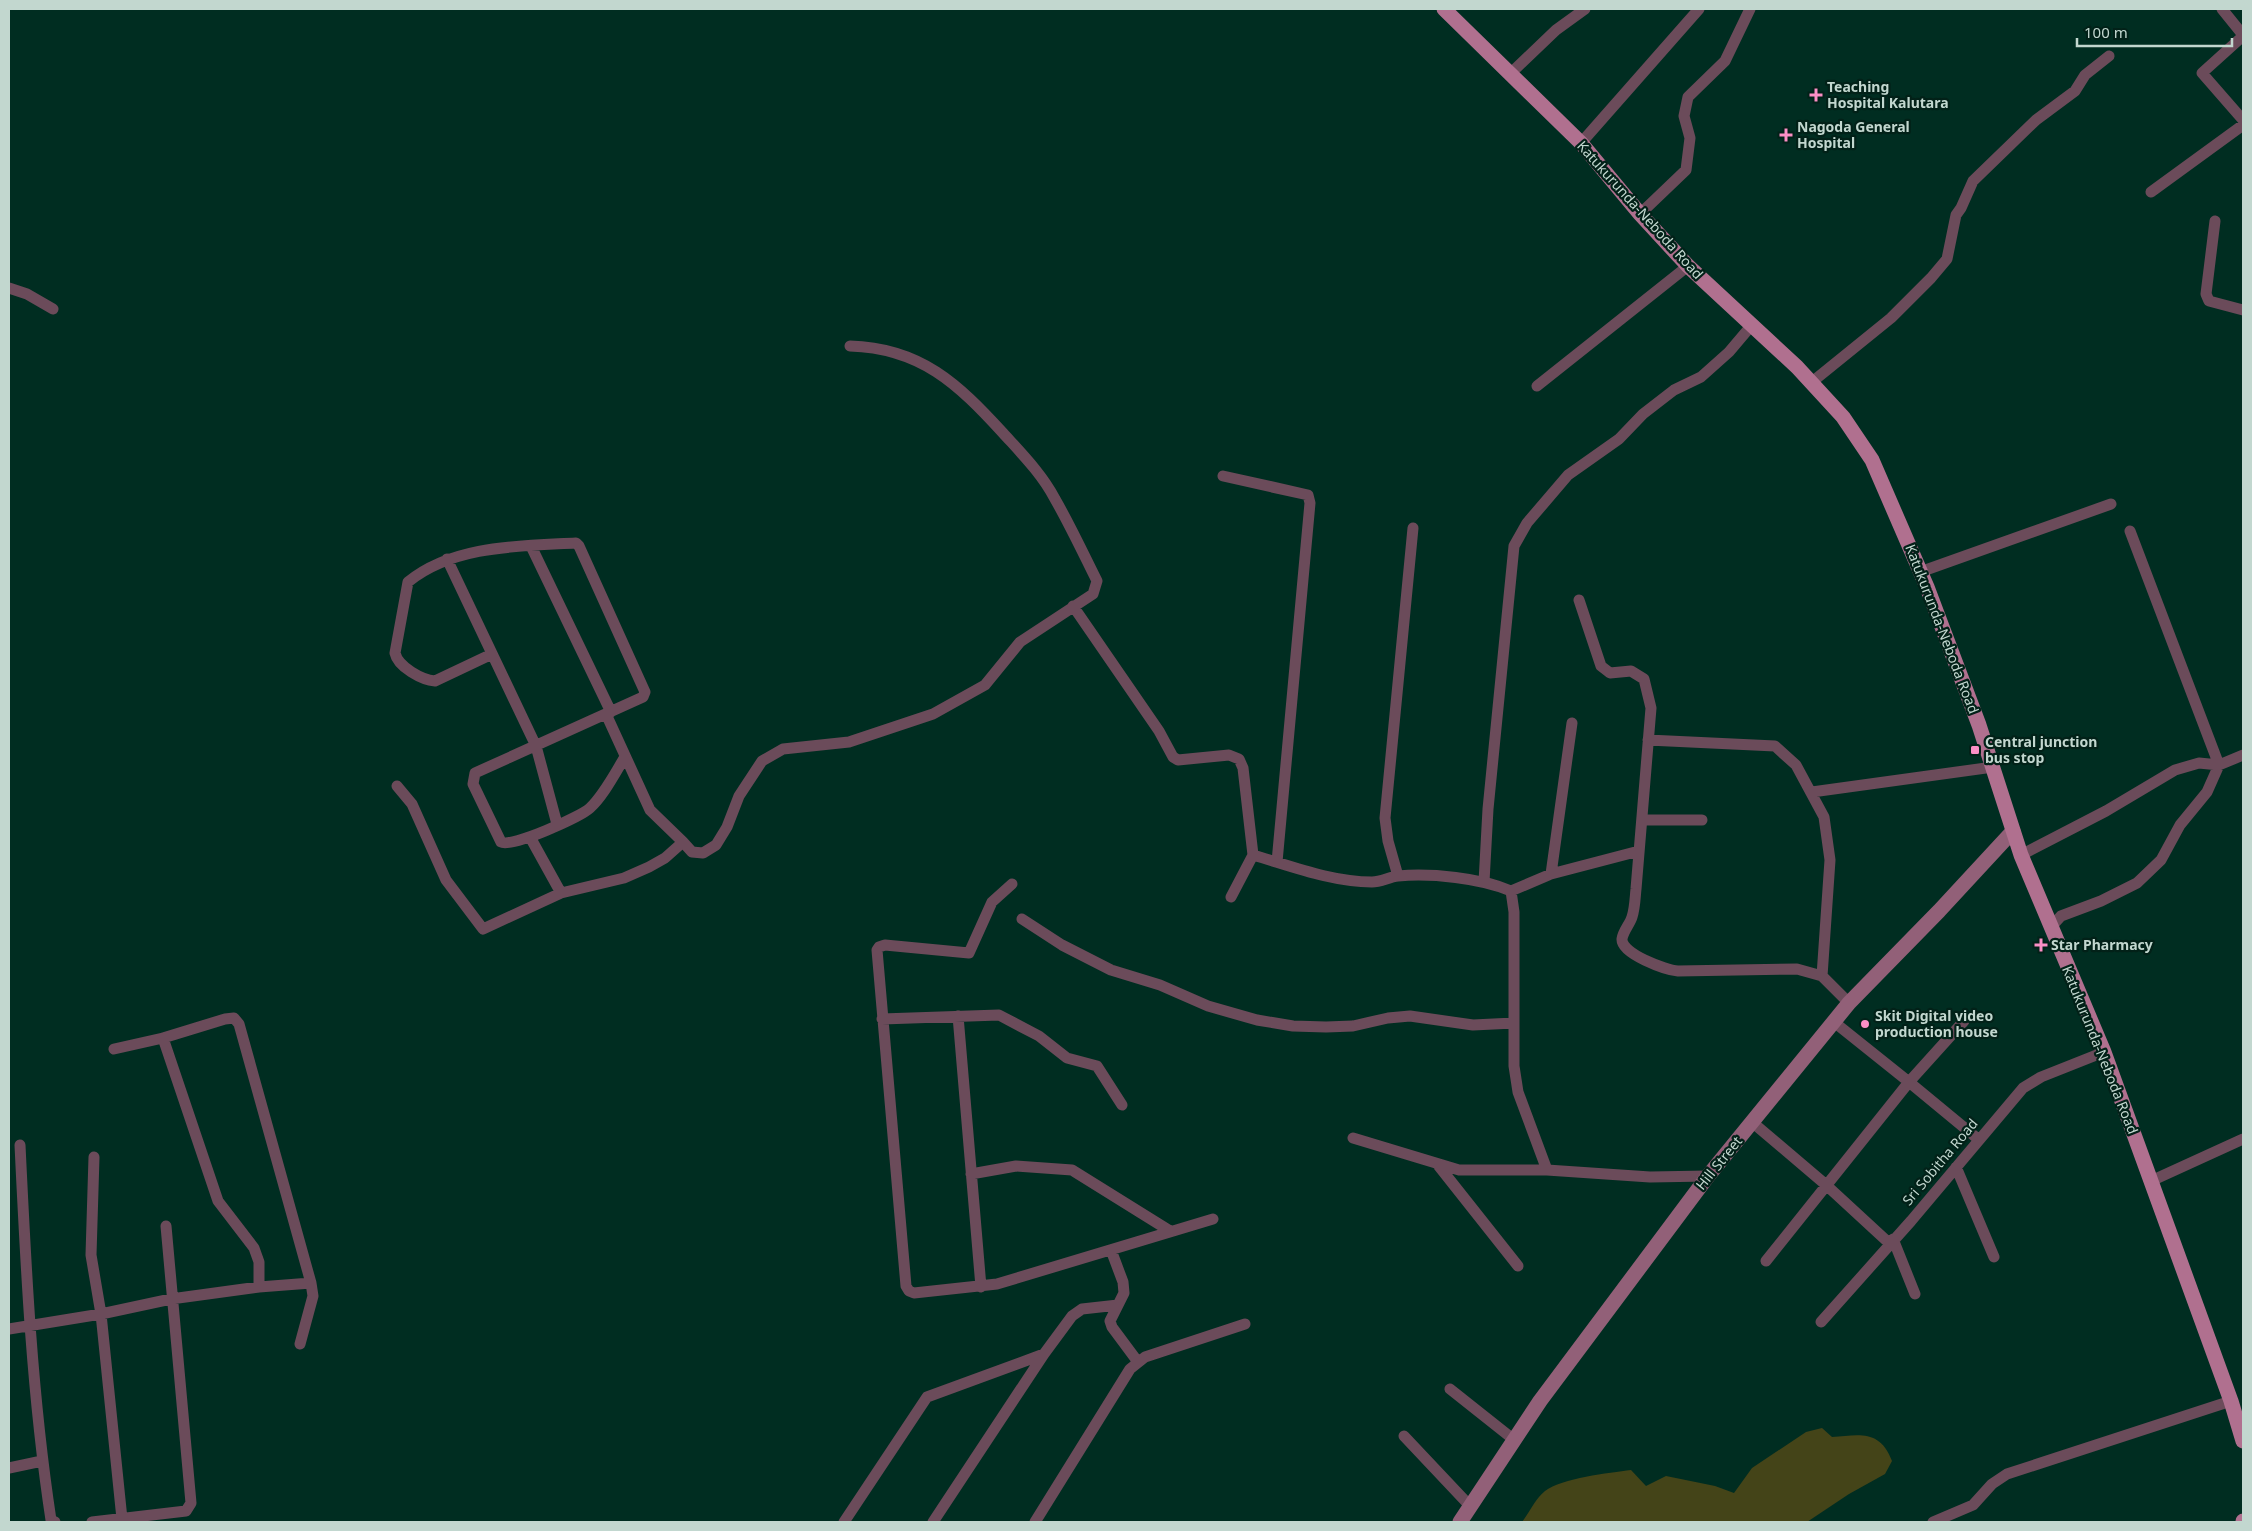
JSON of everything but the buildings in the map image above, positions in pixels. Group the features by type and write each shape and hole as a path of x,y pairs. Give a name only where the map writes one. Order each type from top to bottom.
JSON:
{"main road":[{"name":"Katukurunda-Neboda Road","path":"1444,9 1581,143 1640,214 1688,266 1812,382 1843,417 1872,460 1920,572 1993,767 2021,855 2104,1052 2231,1401 2243,1441"},
{"name":"Hill Street","path":"1460,1522 1514,1439 1708,1176 1849,1003 1939,911 2013,831"}],"street":[{"path":"1510,74 1556,30 1585,9"},
{"path":"1581,143 1699,9"},
{"path":"1640,214 1686,170 1690,138 1684,116 1688,97 1725,61 1750,9"},
{"path":"2222,9 2243,35 2202,73 2243,120"},
{"path":"1812,382 1891,318 1936,273 1946,259 1956,215 1973,181 2036,120 2076,92 2086,74 2109,56"},
{"path":"2151,192 2243,125"},
{"path":"2215,221 2206,294 2210,300 2243,310"},
{"path":"1537,386 1688,266"},
{"path":"9,288 27,294 53,309"},
{"path":"1484,882 1489,799 1514,546 1527,523 1568,475 1619,439 1643,414 1674,390 1701,377 1728,352 1751,326"},
{"path":"531,546 609,713 625,757 650,810 692,852 703,853 716,845 727,827 739,796 762,761 783,750 849,742 933,714 985,685 1020,642 1093,594 1097,580 1055,498 1029,461 966,394 938,371 905,356 872,347 850,346"},
{"path":"1224,476 1308,495 1310,503 1277,862"},
{"path":"1920,572 2112,504"},
{"path":"1398,876 1388,841 1385,818 1413,528"},
{"path":"2050,927 2061,916 2101,901 2137,883 2161,860 2180,825 2206,792 2219,766 2130,531"},
{"path":"492,654 435,681 426,680 396,658 408,582 447,559 531,546 576,543 645,688 643,697 474,773 472,779 501,842 510,844 530,837 591,807 625,757"},
{"path":"447,559 536,746 557,824"},
{"path":"1579,600 1601,666 1610,673 1631,671 1644,679 1651,708 1633,917 1622,938 1623,944 1629,950 1664,970 1678,972 1797,969 1822,976 1849,1003"},
{"path":"1073,606 1159,731 1173,757 1178,760 1229,755 1239,759 1243,768 1253,855 1231,897"},
{"path":"1551,874 1572,723"},
{"path":"1648,740 1775,746 1796,765 1824,817 1830,860 1822,976"},
{"path":"2021,855 2106,811 2175,770 2199,763 2219,766 2243,755"},
{"path":"1812,792 1993,767"},
{"path":"397,786 412,804 446,880 479,927 483,929 561,893 624,878 665,858 683,842"},
{"path":"1642,820 1702,820"},
{"path":"530,837 561,893"},
{"path":"1253,855 1329,876 1357,880 1373,882 1398,876 1484,882 1511,891 1551,874 1639,851"},
{"path":"1012,884 992,902 969,953 885,945 877,950 906,1286 909,1291 914,1293 981,1287 1213,1219"},
{"path":"1511,891 1514,912 1514,1066 1518,1092 1546,1170"},
{"path":"1022,919 1062,944 1111,970 1160,985 1208,1006 1257,1020 1292,1026 1326,1027 1353,1026 1388,1018 1410,1016 1473,1025 1514,1023"},
{"path":"882,1019 999,1015 1039,1036 1067,1058 1097,1066 1122,1105"},
{"path":"958,1016 981,1287"},
{"path":"114,1049 163,1038 225,1019 234,1018 239,1024 312,1283 313,1296 300,1344"},
{"path":"1766,1261 1825,1184 1909,1082 1964,1021"},
{"path":"1834,1022 1978,1139"},
{"path":"163,1038 218,1201 254,1248 259,1262 259,1287"},
{"name":"Sri Sobitha Road","path":"1821,1322 2023,1088 2041,1077 2104,1052"},
{"path":"1752,1122 1891,1241 1915,1294"},
{"path":"1353,1138 1438,1165 1471,1170 1546,1170 1650,1177 1708,1176"},
{"path":"2151,1181 2243,1139"},
{"path":"20,1145 28,1324 42,1461 51,1520 55,1522"},
{"path":"94,1157 91,1255 101,1314 122,1519"},
{"path":"1438,1165 1518,1266"},
{"path":"971,1174 1016,1166 1072,1170 1170,1231"},
{"path":"1956,1167 1994,1257"},
{"path":"92,1522 186,1511 191,1503 171,1299 166,1226"},
{"path":"1111,1250 1124,1287 1124,1293 1111,1316 1112,1327 1138,1362"},
{"path":"9,1329 28,1324 101,1314 171,1299 259,1287 312,1283"},
{"path":"933,1522 1044,1354 1076,1312 1082,1309 1118,1305"},
{"path":"1035,1522 1130,1369 1145,1357 1245,1324"},
{"path":"844,1522 927,1397 1044,1354"},
{"path":"1450,1389 1514,1439"},
{"path":"1933,1522 1973,1505 1992,1484 2007,1474 2231,1401"},
{"path":"1404,1436 1470,1506"},
{"path":"9,1468 42,1461"}],"shaded area":[{"path":"1822,1428 1832,1437 1860,1435 1875,1439 1881,1443 1892,1461 1885,1474 1849,1494 1807,1522 1522,1522 1545,1491 1553,1486 1574,1479 1631,1470 1646,1486 1666,1476 1715,1486 1734,1493 1752,1468 1806,1432"}],"place":[{"name":"Teaching Hospital Kalutara","path":"1816,95"},
{"name":"Nagoda General Hospital","path":"1786,135"},
{"name":"Central junction bus stop","path":"1975,750"},
{"name":"Star Pharmacy","path":"2041,945"},
{"name":"Skit Digital video production house","path":"1865,1024"}]}
